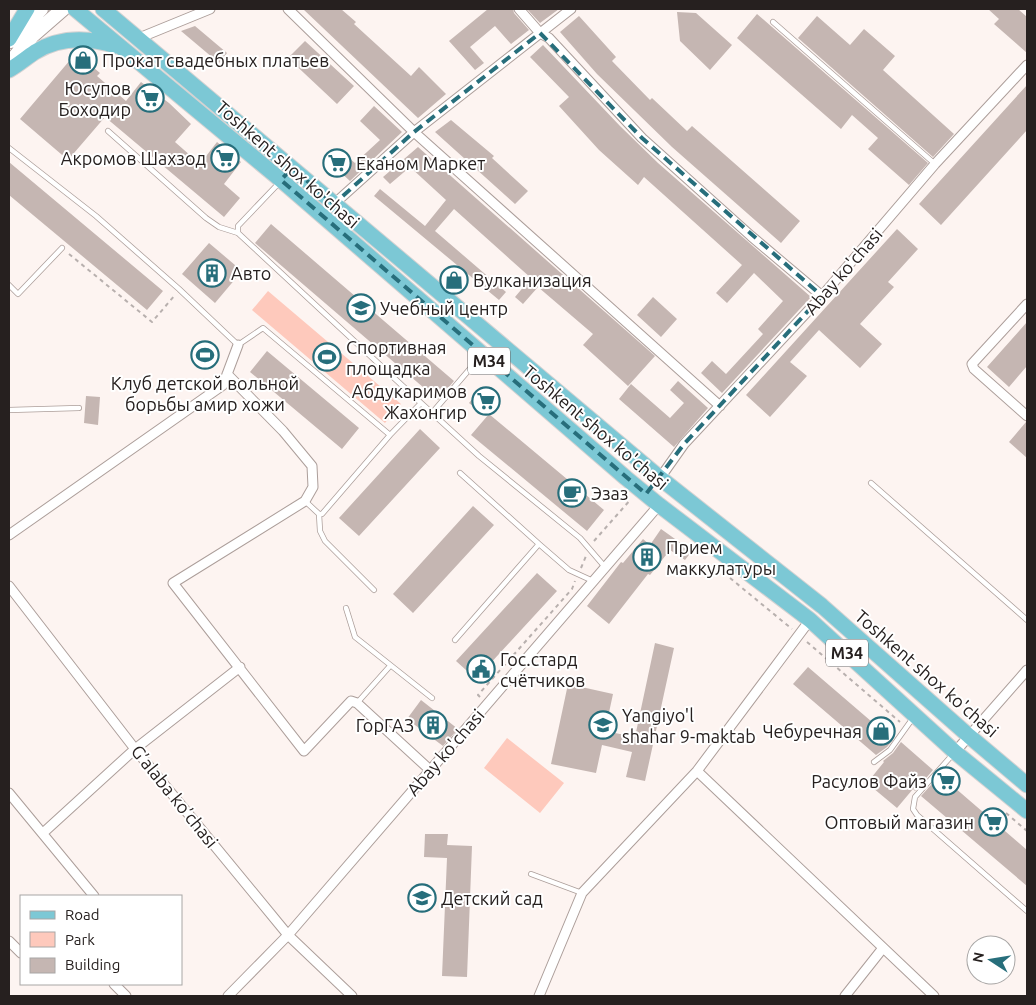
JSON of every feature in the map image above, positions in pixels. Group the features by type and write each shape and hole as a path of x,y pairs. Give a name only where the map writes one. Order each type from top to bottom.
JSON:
{"main road":[{"path":"9,39 27,9"},
{"path":"9,44 41,9"},
{"path":"9,64 32,36 63,9"},
{"name":"Toshkent shox ko'chasi","path":"75,9 281,180 482,355 659,505 810,620 955,752 1027,811"},
{"name":"Toshkent shox ko'chasi","path":"103,9 334,204"},
{"path":"9,70 37,51 65,40 89,39 104,41 122,48"},
{"path":"281,180 292,168"},
{"name":"M34","path":"334,204 660,478"},
{"path":"646,494 660,478"},
{"name":"Toshkent shox ko'chasi","path":"660,478 822,606 1027,785"},
{"path":"659,505 674,489"}],"street":[{"path":"139,38 210,9"},
{"path":"288,9 414,132 720,406"},
{"path":"520,9 540,33 548,38 642,138 751,236 822,296"},
{"path":"334,204 414,132 571,9"},
{"name":"Abay ko'chasi","path":"660,478 684,444 822,296 935,164 1027,65"},
{"path":"1027,304 972,364 974,370 1027,416"},
{"path":"9,535 223,386 238,345"},
{"path":"227,374 270,417 312,466 313,487 305,501 174,583 304,751 350,700 357,703 430,770"},
{"name":"Abay ko'chasi","path":"228,996 288,935 659,505"},
{"name":"G’alaba ko’chasi","path":"9,586 135,749 288,935 352,996"},
{"path":"539,996 582,892 697,771 810,620"},
{"path":"43,833 135,749 240,667"},
{"path":"955,752 1027,670"},
{"path":"697,771 934,996"},
{"path":"9,793 93,895"},
{"path":"9,941 20,952"},
{"path":"845,996 883,948"},
{"path":"115,985 126,996"}],"lane":[{"path":"774,22 935,164"},
{"path":"108,131 206,218 219,227 238,233 479,456 580,538 605,567"},
{"path":"9,148 96,216 179,289 238,345 263,328 390,435"},
{"path":"238,233 238,226 281,180"},
{"path":"9,285 18,294 62,248"},
{"path":"432,412 482,355"},
{"path":"319,514 322,514 390,435 421,403"},
{"path":"9,410 79,408"},
{"path":"460,473 569,570 593,581"},
{"path":"870,483 1027,620"},
{"path":"305,501 319,514 320,531 325,541 374,590"},
{"path":"454,640 539,544"},
{"path":"346,608 355,637 432,698"},
{"path":"357,703 390,666"},
{"path":"874,762 890,750 916,715"},
{"path":"955,752 915,797 913,809 917,815 1027,911"},
{"path":"531,874 582,892"}],"path":[{"path":"62,248 152,322 179,289"},
{"path":"520,647 572,589 590,544 631,499"},
{"path":"724,573 799,635"}],"highlighted area":[{"path":"540,33 642,138 822,296 684,444 646,494 281,180 292,168 334,204 414,132"}],"green space":[{"name":"Спортивная площадка","path":"268,291 401,404 385,423 252,310"},
{"path":"507,738 564,783 540,813 484,768"}],"building":[{"path":"303,9 341,9 356,22 354,24 411,76 419,67 446,94 418,118"},
{"path":"488,9 513,9 514,13 529,30 511,44 495,26 470,47 484,63 475,70 449,41"},
{"path":"527,9 559,9 540,23"},
{"path":"988,9 1018,9 1027,17 1027,53 994,24 999,19"},
{"path":"677,12 696,13 732,45 710,70 680,41"},
{"path":"757,14 928,163 909,185 868,149 878,138 852,115 841,129 737,38"},
{"path":"579,16 616,57 612,61 650,100 652,98 687,131 692,126 800,221 781,243 672,147 597,74 560,32"},
{"path":"817,16 850,45 864,29 895,56 883,70 954,134 933,157 798,38"},
{"path":"195,26 227,53 219,63 181,31"},
{"path":"305,41 354,86 337,104 288,58"},
{"path":"543,45 658,163 811,297 722,393 701,373 712,361 726,374 763,334 758,329 783,301 754,273 727,303 716,293 742,265 644,177 638,185 599,150 559,106 569,97 530,57"},
{"path":"76,53 100,73 97,76 126,101 141,82 169,103 191,124 175,142 200,164 217,142 241,162 224,184 240,198 224,217 105,117 68,160 20,119"},
{"path":"1027,85 1027,130 941,225 919,204"},
{"path":"374,106 402,132 350,181 328,161 339,150 355,163 380,140 360,121"},
{"path":"451,120 494,156 492,158 528,191 515,204 435,132"},
{"path":"418,147 655,356 628,386 583,345 593,334 538,287 523,304 515,297 531,278 454,209 435,231 506,292 499,300 374,196 380,189 425,226 446,200 410,167 390,184 383,177"},
{"path":"9,162 163,291 147,310 9,195"},
{"path":"271,224 454,381 438,400 255,243"},
{"path":"897,229 918,249 888,282 894,287 860,324 882,344 860,368 819,330 790,362 807,376 770,417 746,395"},
{"name":"Авто","path":"209,243 242,271 215,303 182,274"},
{"path":"653,297 677,319 661,337 637,315"},
{"path":"1027,322 1027,366 1009,387 987,367"},
{"path":"267,351 359,428 342,449 250,372"},
{"path":"678,381 708,408 674,447 619,399 631,384 670,418 684,403 670,390"},
{"path":"478,392 491,402 482,413 469,403"},
{"path":"86,396 100,397 98,425 84,423"},
{"path":"489,414 604,510 587,531 471,435"},
{"path":"1027,422 1027,458 1009,442"},
{"path":"420,429 440,448 359,536 339,518"},
{"path":"473,506 494,525 413,613 393,594"},
{"path":"661,529 692,551 685,560 670,550 650,575 648,574 609,624 587,606 621,562 623,563 643,539 650,545"},
{"path":"537,573 557,591 476,679 456,661"},
{"path":"655,643 674,648 645,781 626,777 632,752 602,745 596,773 551,764 568,684 613,694 605,731 635,737"},
{"path":"808,667 893,740 887,747 876,755 793,684"},
{"name":"ГорГАЗ","path":"421,700 458,729 443,746 407,719"},
{"path":"901,742 933,770 897,808 867,783 883,761 893,753"},
{"path":"940,775 1027,850 1027,886 921,796"},
{"path":"425,834 448,834 447,845 472,846 467,977 442,976 447,858 424,857"}],"place":[{"name":"Прокат свадебных платьев","path":"83,60"},
{"name":"Юсупов Боходир","path":"150,98"},
{"name":"Акромов Шахзод","path":"225,158"},
{"name":"Еканом Маркет","path":"337,163"},
{"name":"Авто","path":"212,273"},
{"name":"Вулканизация","path":"454,280"},
{"name":"Учебный центр","path":"361,308"},
{"name":"Клуб детской вольной борьбы амир хожи","path":"205,355"},
{"name":"Спортивная площадка","path":"327,357"},
{"name":"Абдукаримов Жахонгир","path":"486,401"},
{"name":"Эзаз","path":"572,493"},
{"name":"Прием маккулатуры","path":"647,557"},
{"name":"Гос.стард счётчиков","path":"481,669"},
{"name":"ГорГАЗ","path":"433,725"},
{"name":"Yangiyo'l shahar 9-maktab","path":"603,725"},
{"name":"Чебуречная","path":"881,731"},
{"name":"Расулов Файз","path":"946,781"},
{"name":"Оптовый магазин","path":"993,822"},
{"name":"Детский сад","path":"422,898"}]}
